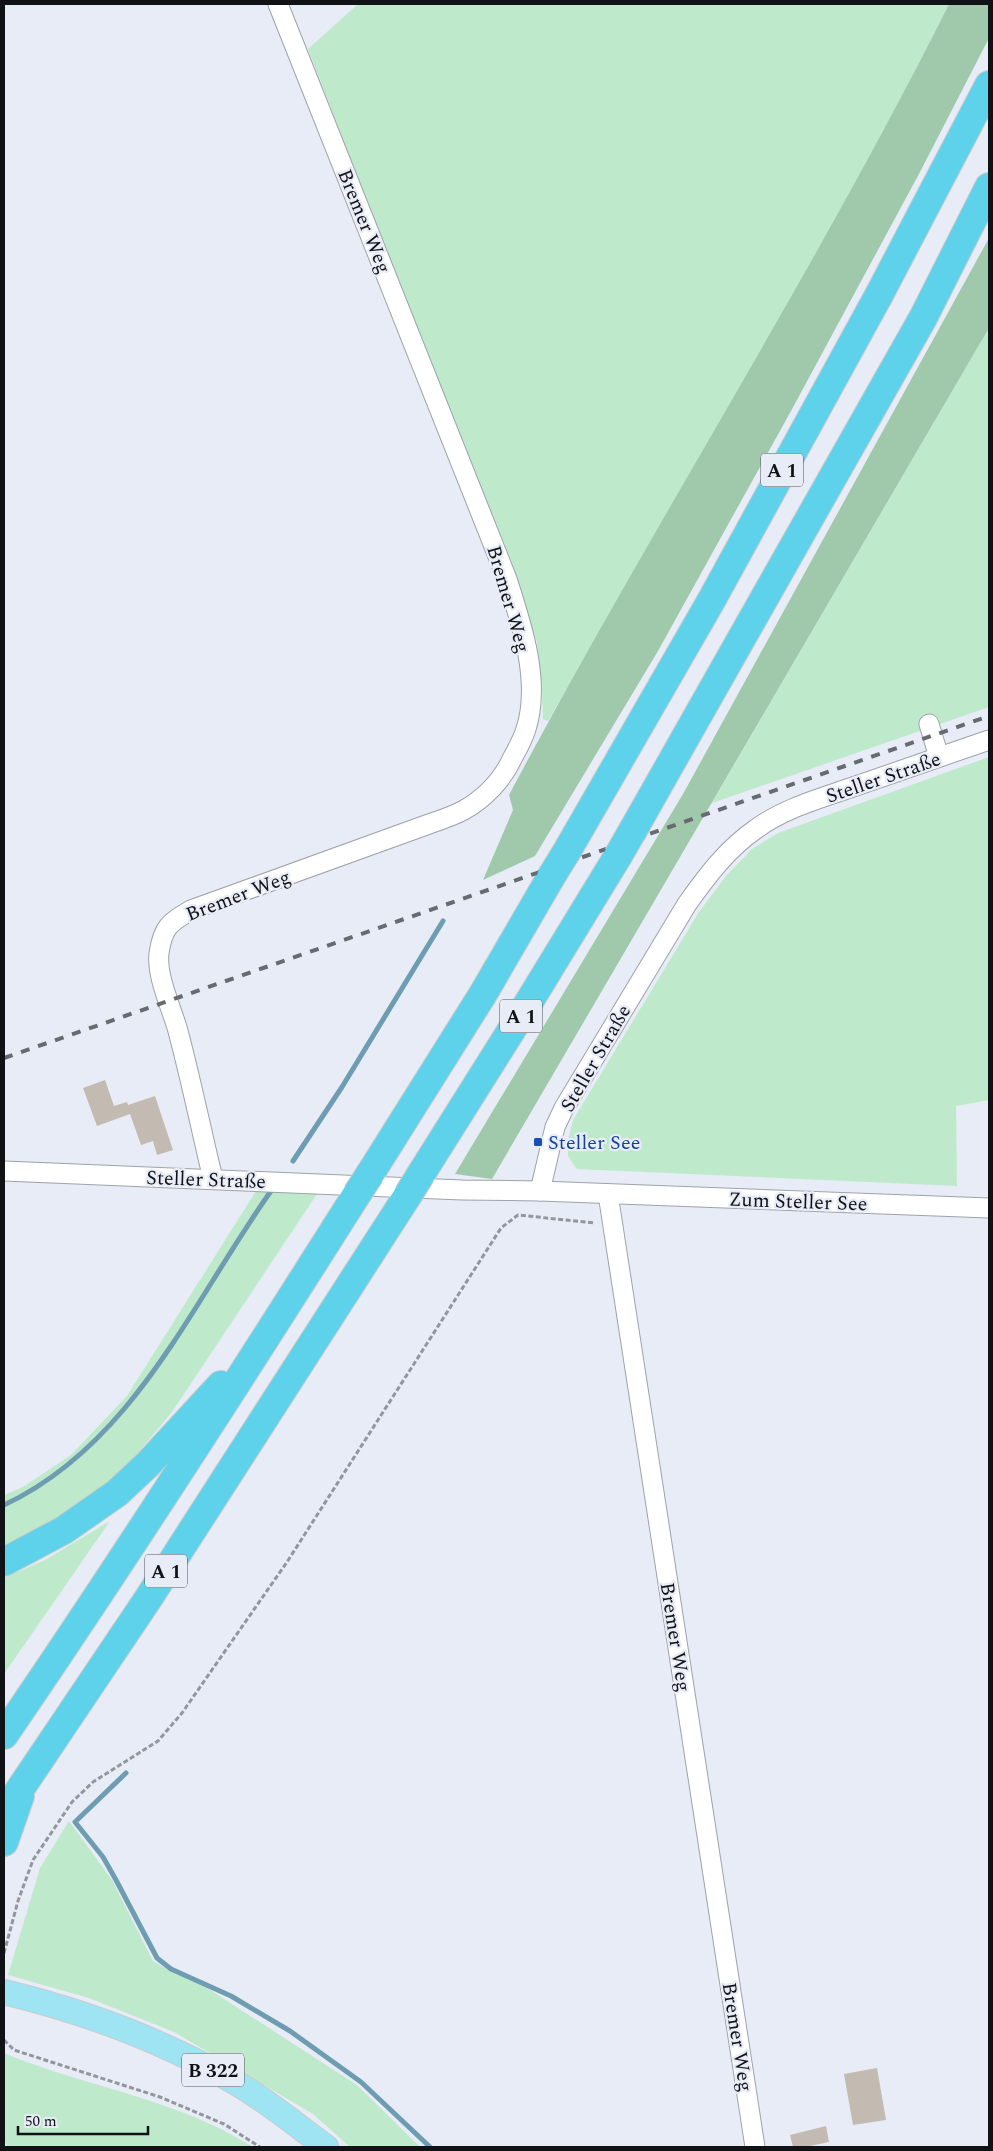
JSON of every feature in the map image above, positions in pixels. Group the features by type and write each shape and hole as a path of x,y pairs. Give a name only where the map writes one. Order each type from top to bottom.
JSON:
{"highway":[{"name":"A 1","path":"4,1735 266,1339 483,994 711,601 879,295 989,85"},
{"name":"A 1","path":"4,1813 148,1599 414,1185 618,856 918,326 989,187"},
{"path":"4,1562 64,1530 117,1493 148,1464 177,1431 266,1339"},
{"path":"4,1842 26,1781"}],"main road":[{"name":"B 322","path":"4,1992 88,2016 175,2051 213,2070 273,2108 326,2147"}],"street":[{"name":"Bremer Weg","path":"213,1179 178,1031 162,979 159,956 165,932 171,922 191,910 429,824 465,809 494,786 508,767 526,729 532,692 525,645 518,614 507,580 481,510 278,4"},
{"path":"929,724 939,757"},
{"name":"Steller Straße","path":"4,1171 462,1190 540,1191 555,1127 564,1108 682,912 709,872 735,845 757,828 782,814 820,798 989,740"},
{"path":"540,1191 608,1194"},
{"name":"Bremer Weg","path":"608,1194 754,2147"},
{"name":"Zum Steller See","path":"608,1194 989,1208"}],"path":[{"path":"4,1953 18,1901 33,1860 72,1802 94,1782 158,1742 182,1713 287,1562 501,1228 518,1215 613,1224"},
{"path":"4,2040 14,2050 160,2098 224,2124 260,2147"}],"green space":[{"path":"358,4 949,4 805,276 548,721 543,719 537,641 308,49"},
{"path":"949,4 989,4 989,38 920,172 791,411 658,651 535,856 483,880 513,810 509,795 618,597 788,303 897,105"},
{"path":"989,238 989,328 492,1179 455,1174 683,794"},
{"path":"989,328 989,707 712,803"},
{"path":"989,757 989,1100 956,1106 957,1186 577,1169 568,1156 568,1141 573,1120 699,912 726,876 752,849 778,833"},
{"path":"256,1191 319,1191 172,1412 117,1478 48,1528 4,1549 4,1495 23,1487 71,1455 127,1396"},
{"path":"110,1521 4,1674 4,1578 45,1560"},
{"path":"69,1821 112,1880 153,1961 204,1986 357,2085 420,2147 350,2147 313,2114 174,2032 89,1998 8,1975 40,1868"},
{"path":"4,2053 35,2065 163,2105 224,2131 253,2147 7,2147 4,2139"}],"building":[{"path":"105,1080 114,1106 127,1102 128,1105 155,1096 173,1150 157,1155 153,1141 141,1145 130,1114 97,1126 83,1088"},
{"path":"877,2068 886,2120 853,2125 844,2074"},
{"path":"826,2126 829,2142 805,2147 793,2147 790,2135"}],"waterway":[{"path":"293,1161 342,1087 443,921"},
{"path":"4,1505 50,1479 89,1446 125,1408 157,1367 271,1191"},
{"path":"126,1773 75,1822 103,1857 157,1958 171,1969 231,1996 290,2031 361,2082 430,2147"}],"railway":[{"path":"4,1058 989,716"}],"place":[{"name":"Steller See","path":"538,1142"}]}
